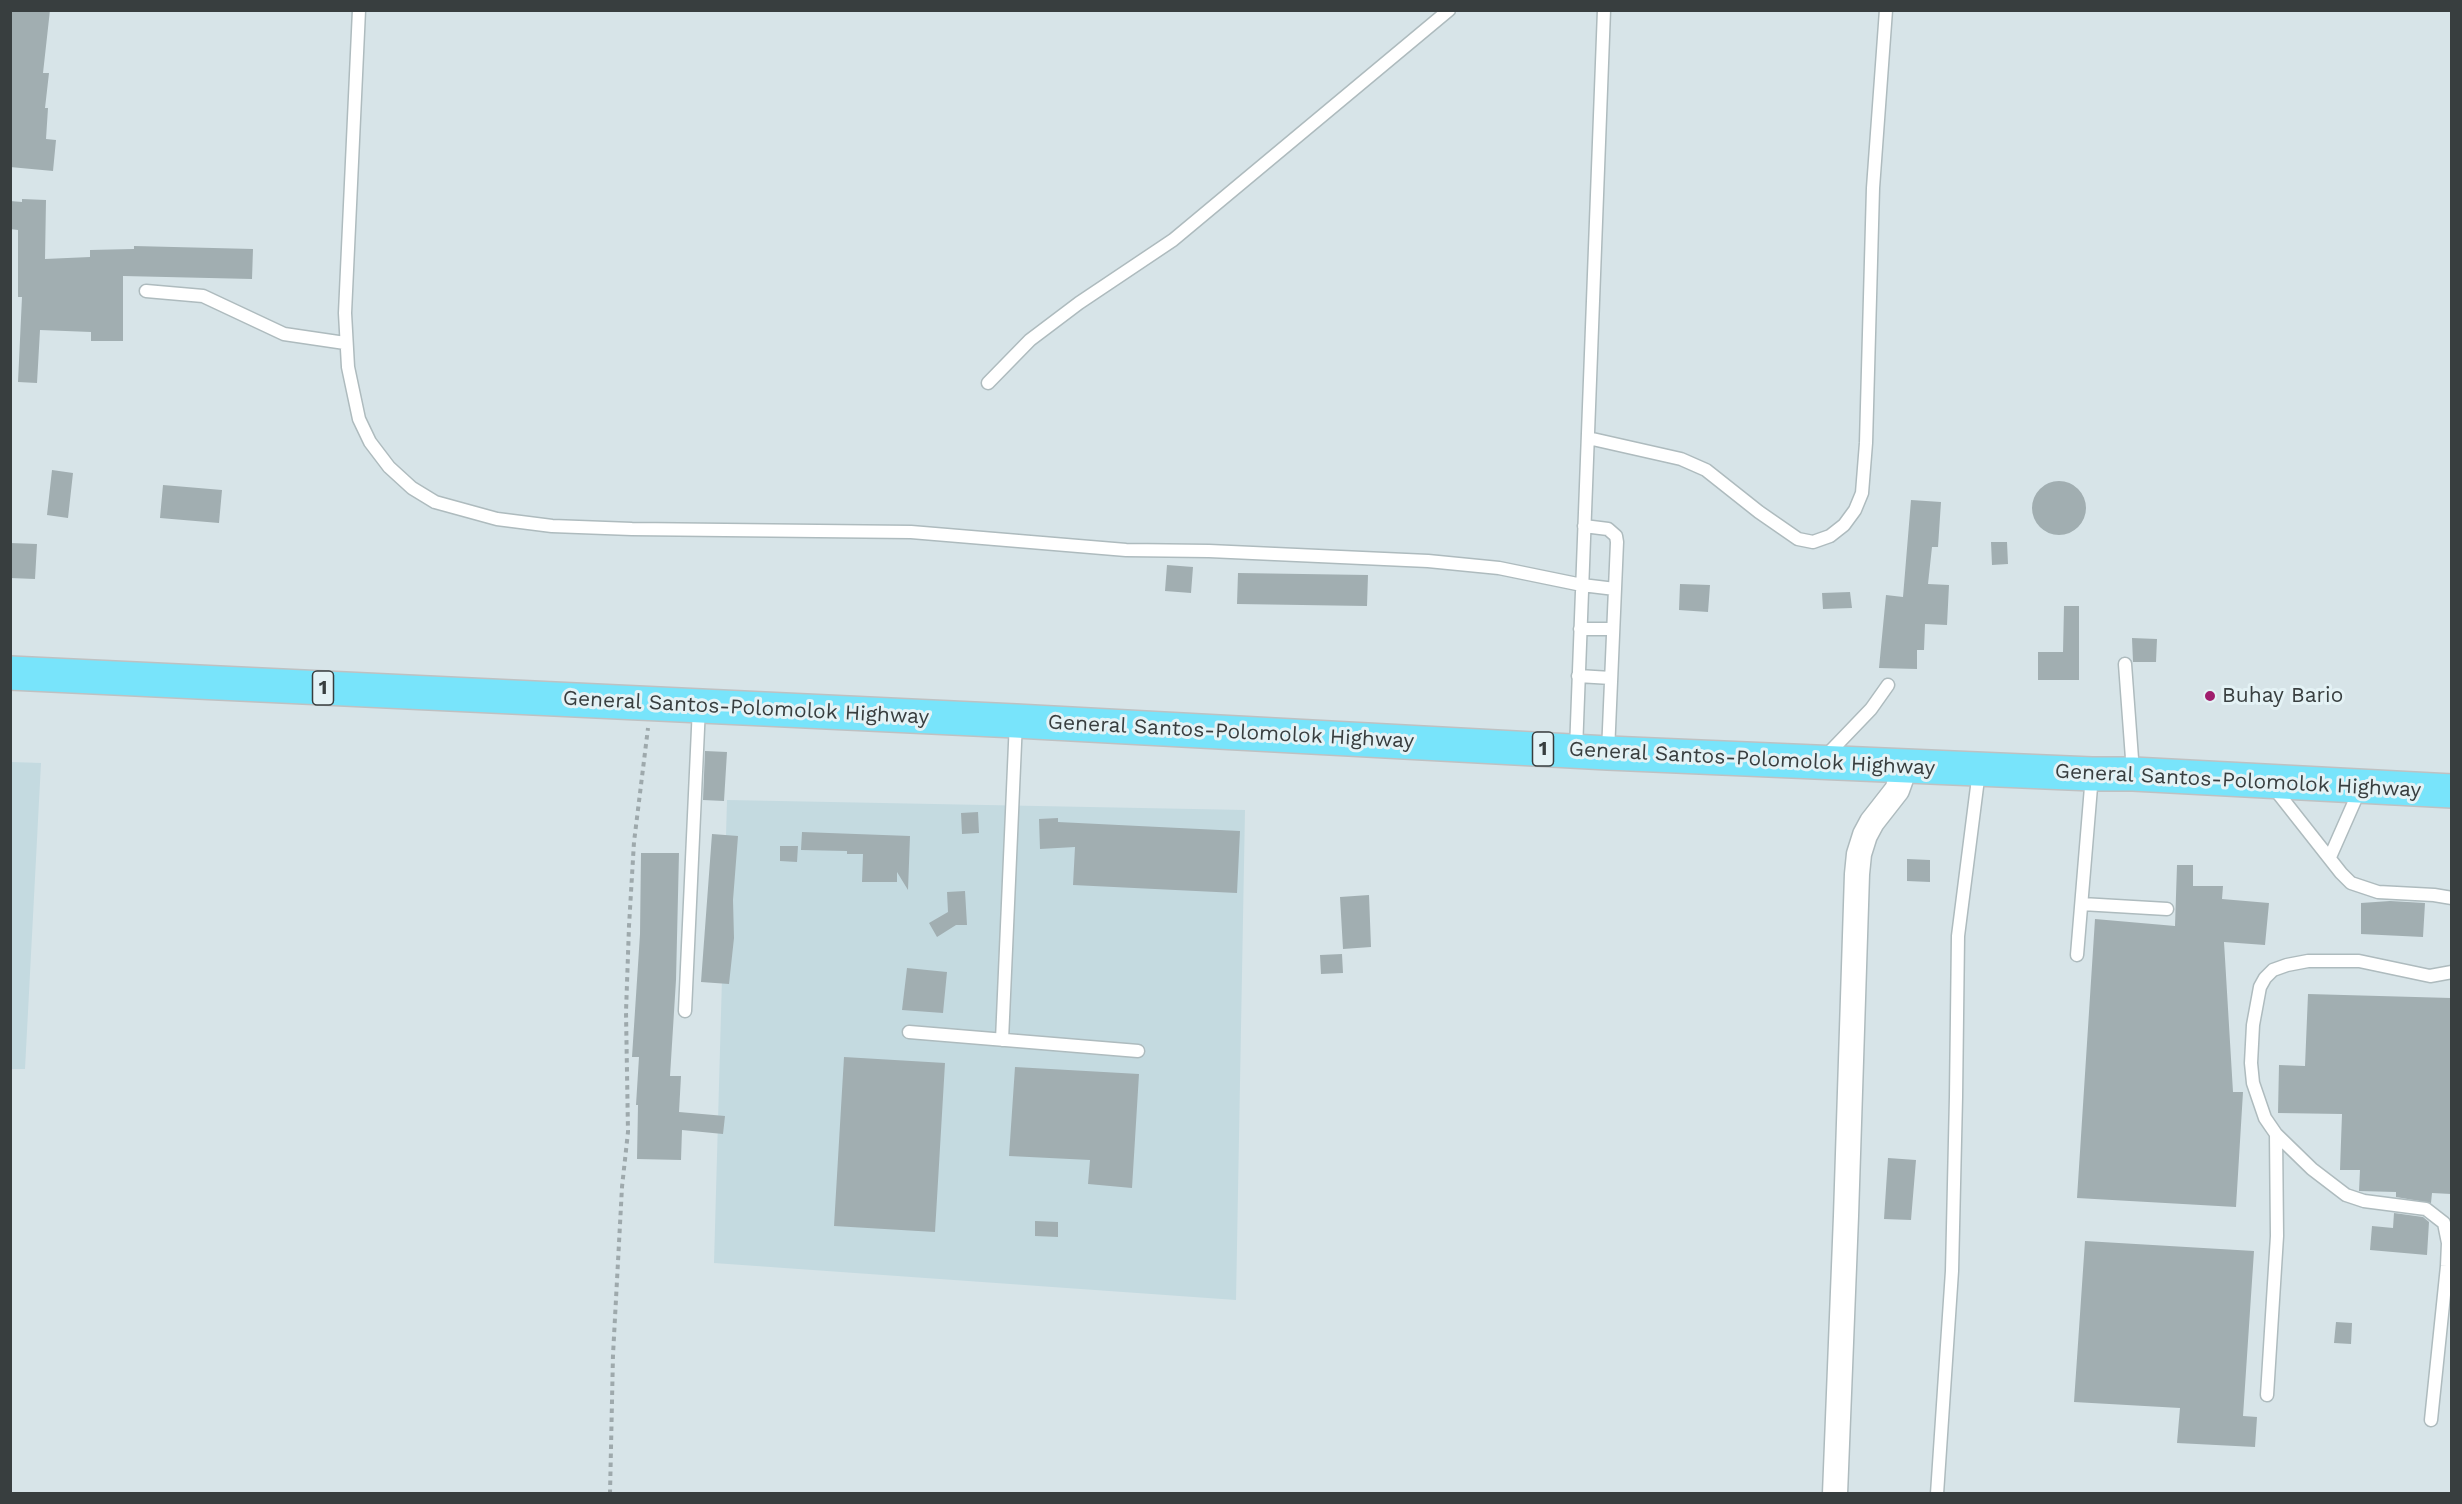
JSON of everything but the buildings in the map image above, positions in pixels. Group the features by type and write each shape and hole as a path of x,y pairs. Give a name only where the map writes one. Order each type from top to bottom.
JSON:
{"highway":[{"name":"General Santos-Polomolok Highway","path":"10,673 1016,721 1608,753 2133,774 2451,791"}],"street":[{"path":"1834,1494 1857,874 1865,835 1872,822 1897,790 1906,765"}],"lane":[{"path":"359,10 345,343 352,395 359,419 370,442 390,467 412,488 435,502 497,519 552,526 911,532 1126,550 1209,551 1428,561 1499,568 1582,585 1614,589"},
{"path":"988,383 1030,340 1079,303 1180,234 1449,10"},
{"path":"1576,751 1604,10"},
{"path":"1587,438 1680,459 1706,470 1759,512 1798,539 1813,542 1830,536 1844,525 1855,510 1862,493 1866,443 1872,188 1886,10"},
{"path":"146,291 203,296 284,334 345,343"},
{"path":"1584,526 1608,529 1616,536 1617,542 1608,753"},
{"path":"1580,629 1613,629"},
{"path":"2125,664 2133,774"},
{"path":"1578,676 1611,678"},
{"path":"1821,761 1871,709 1888,685"},
{"path":"686,1011 699,706"},
{"path":"1002,1040 1016,721"},
{"path":"1937,1494 1952,1271 1958,936 1979,769"},
{"path":"2077,955 2092,774"},
{"path":"2269,782 2351,883 2364,889 2451,898"},
{"path":"2330,857 2361,786"},
{"path":"2082,904 2168,909"},
{"path":"2431,1420 2447,1266 2448,1243 2444,1223 2426,1209 2364,1201 2346,1195 2312,1169 2276,1134 2258,1101 2251,1063 2256,1004 2260,987 2273,970 2287,965 2330,960 2359,961 2430,976 2451,972"},
{"path":"909,1032 1138,1052"},
{"path":"2267,1395 2277,1236 2276,1134"}],"path":[{"path":"610,1494 613,1355 622,1187 628,1132 626,1012 629,926 634,842 650,704"}],"shaded area":[{"path":"11,762 41,763 25,1069 10,1069"},
{"path":"727,800 1245,810 1236,1300 714,1263"}],"place":[{"name":"Buhay Bario","path":"2210,696"}]}
